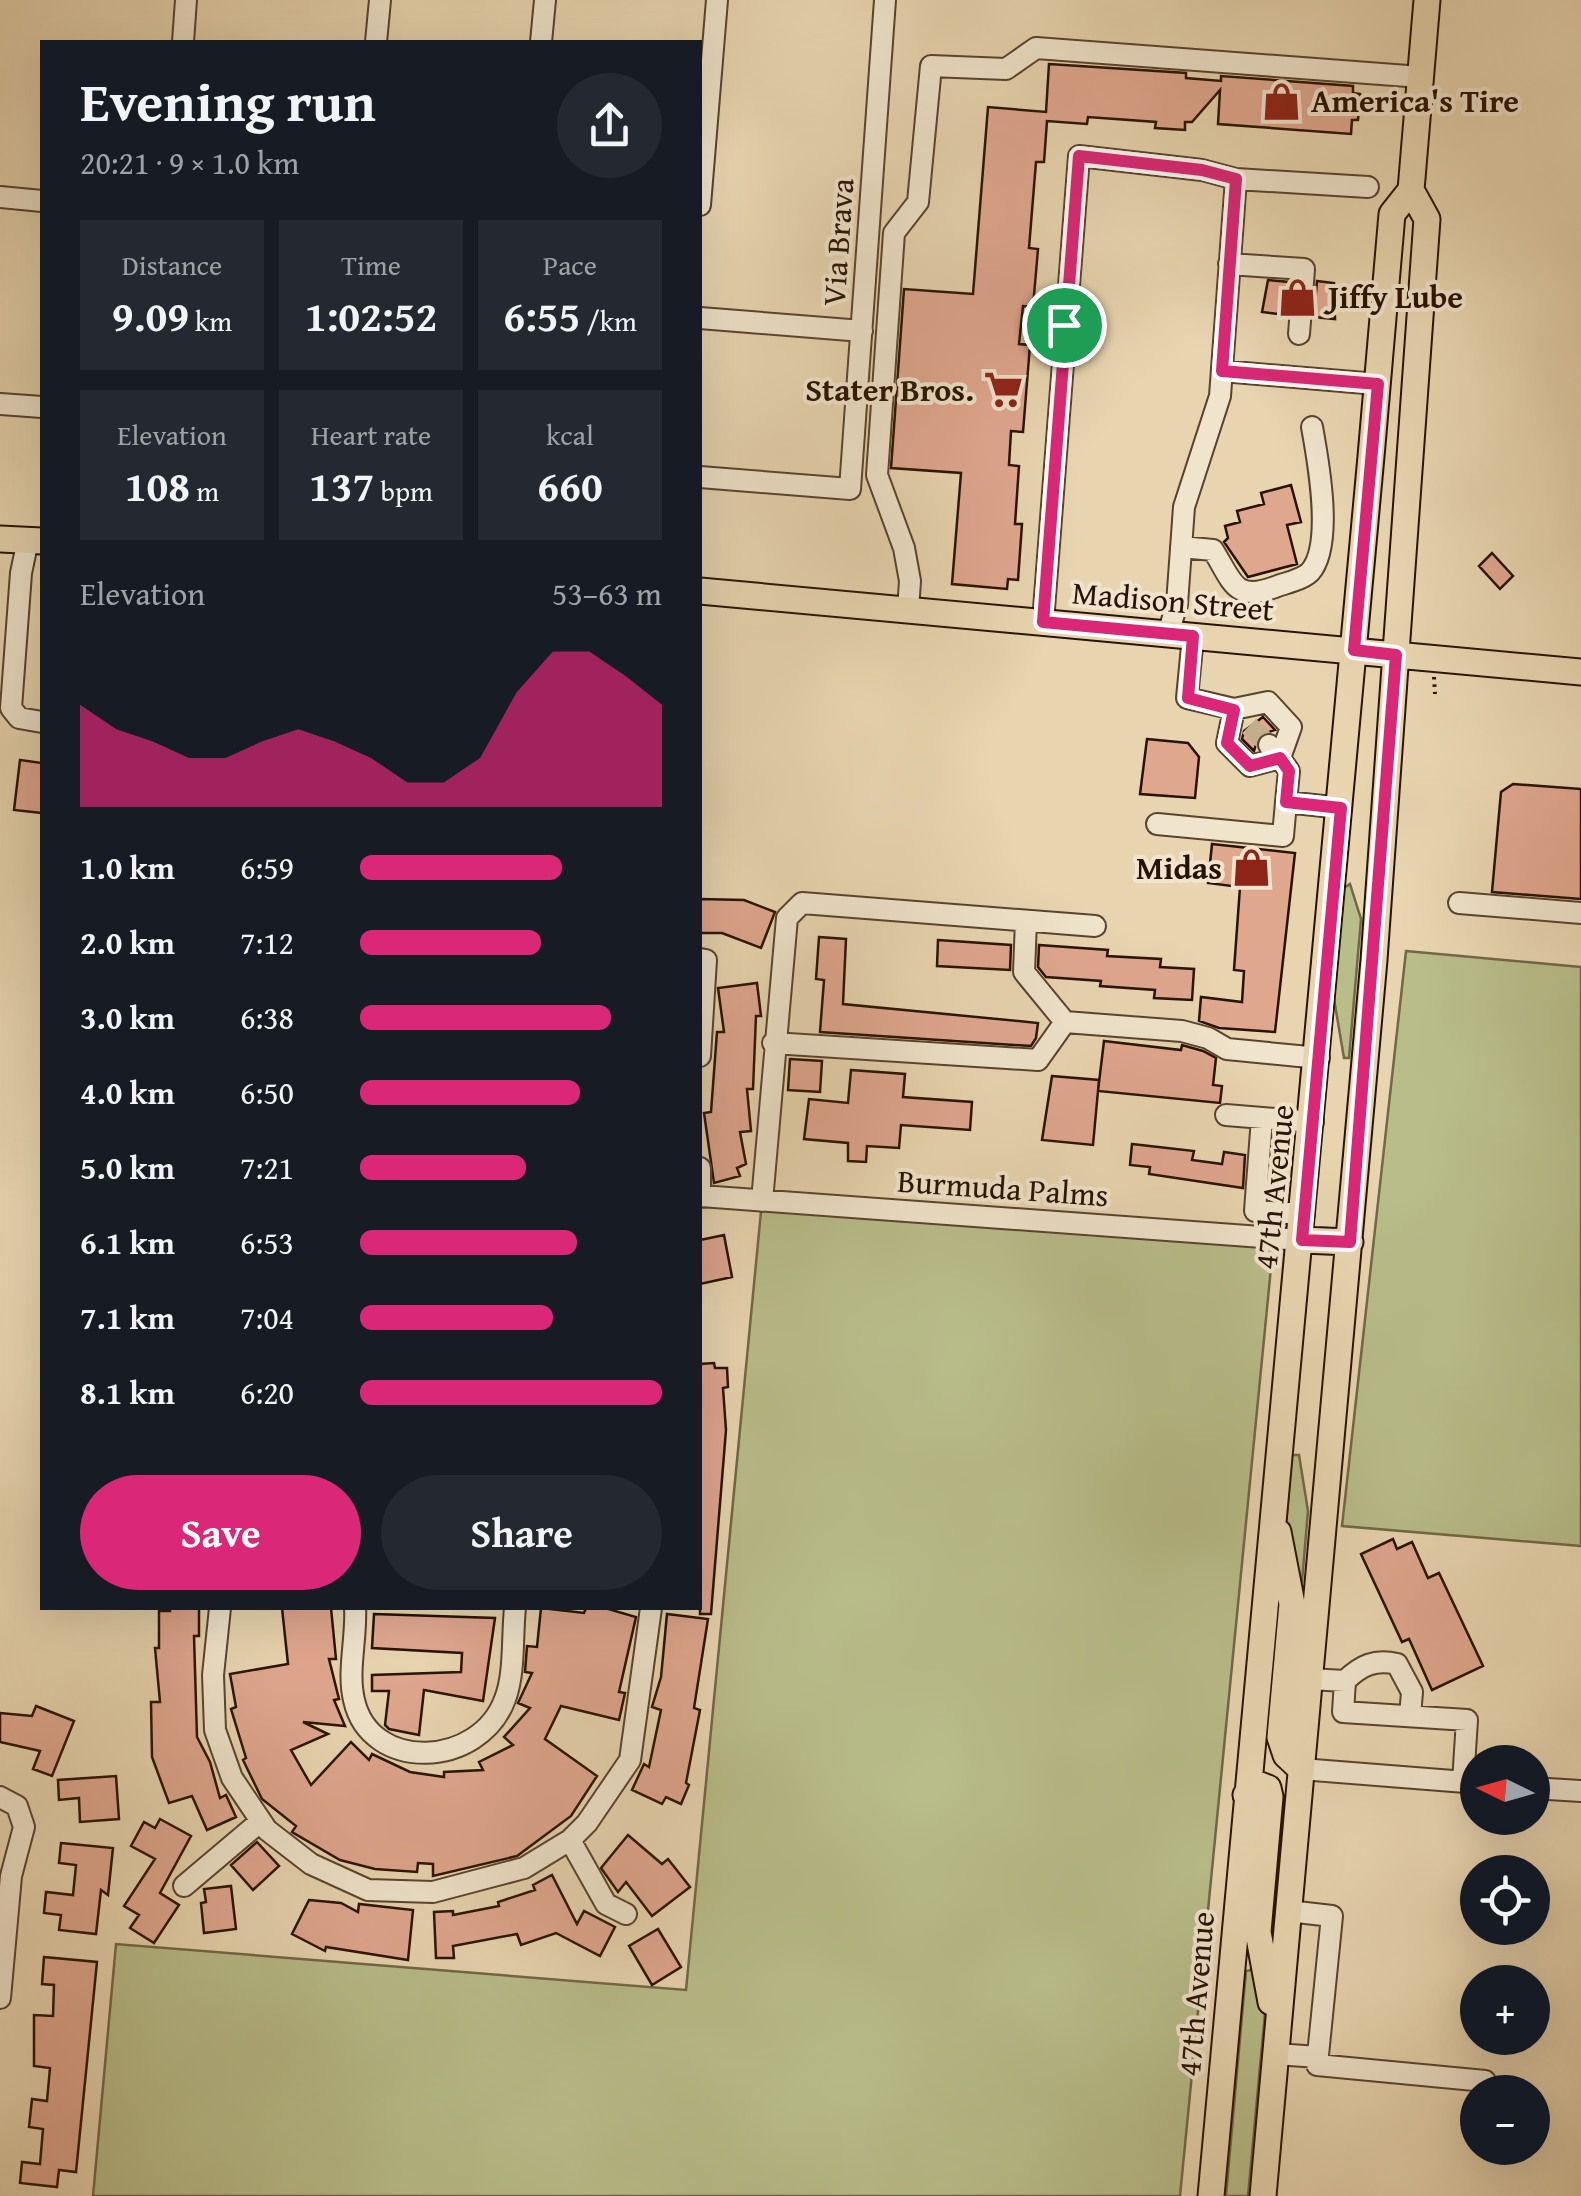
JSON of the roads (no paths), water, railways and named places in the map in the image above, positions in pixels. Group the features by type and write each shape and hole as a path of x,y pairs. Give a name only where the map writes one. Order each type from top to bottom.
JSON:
{"main road":[{"name":"47th Avenue","path":"1211,2196 1272,1502 1319,1058 1392,214 1411,190 1427,0"},
{"name":"47th Avenue","path":"1263,2196 1350,1242 1396,655 1427,219 1411,190"},
{"path":"0,538 35,540"},
{"name":"Madison Street","path":"702,591 1581,672"},
{"path":"1303,1227 1350,1242"},
{"path":"1272,1502 1292,1604 1280,1737 1286,1755 1301,1769"},
{"path":"1246,1795 1260,1785 1268,1788 1270,1797 1258,1932 1276,2045"}],"street":[{"path":"183,40 186,0"},
{"path":"376,40 380,0"},
{"path":"541,40 545,0"},
{"path":"702,156 706,59 716,0"},
{"name":"Via Brava","path":"702,478 850,489 886,0"},
{"path":"908,610 910,581 904,548 877,476 894,233 918,202 931,66 1006,69 1036,48 1421,76"},
{"path":"1043,622 1079,156 1202,170 1236,179 1368,187"},
{"path":"1234,710 1227,743 1250,766 1274,752 1291,727 1268,702 1234,710 1188,698 1180,635 1177,604 1184,507 1216,417 1236,179"},
{"path":"0,197 40,201"},
{"path":"1229,264 1304,269 1300,334"},
{"path":"702,318 862,331"},
{"path":"1222,371 1378,384"},
{"path":"0,404 40,407"},
{"path":"1181,548 1213,550 1238,590 1252,595 1308,575 1320,557 1322,512 1312,427"},
{"path":"35,540 10,689 11,708 19,718 40,722"},
{"path":"1234,710 1249,726"},
{"path":"1158,824 1282,836 1289,771 1274,752"},
{"path":"1286,802 1341,808"},
{"path":"762,1200 786,918 802,903 1096,926"},
{"path":"1460,903 1581,913"},
{"path":"1026,920 1024,972 1066,1022 1182,1032 1208,1038 1227,1048 1319,1058"},
{"path":"702,959 706,960 702,1024"},
{"path":"773,1044 1038,1060 1066,1022"},
{"path":"1226,1115 1313,1122"},
{"path":"1262,1118 1255,1211 1303,1227"},
{"name":"Burmuda Palms","path":"702,1197 1303,1227"},
{"path":"220,1610 212,1675 215,1730 232,1778 261,1821 311,1864 368,1890 433,1892 484,1882 524,1868 570,1840 630,1760 651,1610"},
{"path":"355,1610 353,1699 364,1724 383,1740 410,1752 446,1753 479,1739 506,1699 515,1610"},
{"path":"1410,1716 1412,1692 1397,1664 1382,1660 1366,1664 1346,1681 1343,1712 1468,1720 1469,1745"},
{"path":"1309,1678 1346,1681"},
{"path":"1301,1769 1460,1782"},
{"path":"1550,1789 1581,1792"},
{"path":"0,1797 16,1806 24,1827 11,1876 0,1998"},
{"path":"184,1886 261,1821"},
{"path":"570,1840 606,1904 626,1914"},
{"path":"1288,1912 1332,1916 1317,2065 1460,2079"},
{"path":"1276,2045 1318,2057"}],"tunnel":[{"path":"1249,726 1269,745"}],"place":[{"name":"America's Tire","path":"1281,101"},
{"name":"Jiffy Lube","path":"1298,297"},
{"name":"Stater Bros.","path":"1004,390"},
{"name":"Midas","path":"1252,868"}]}
